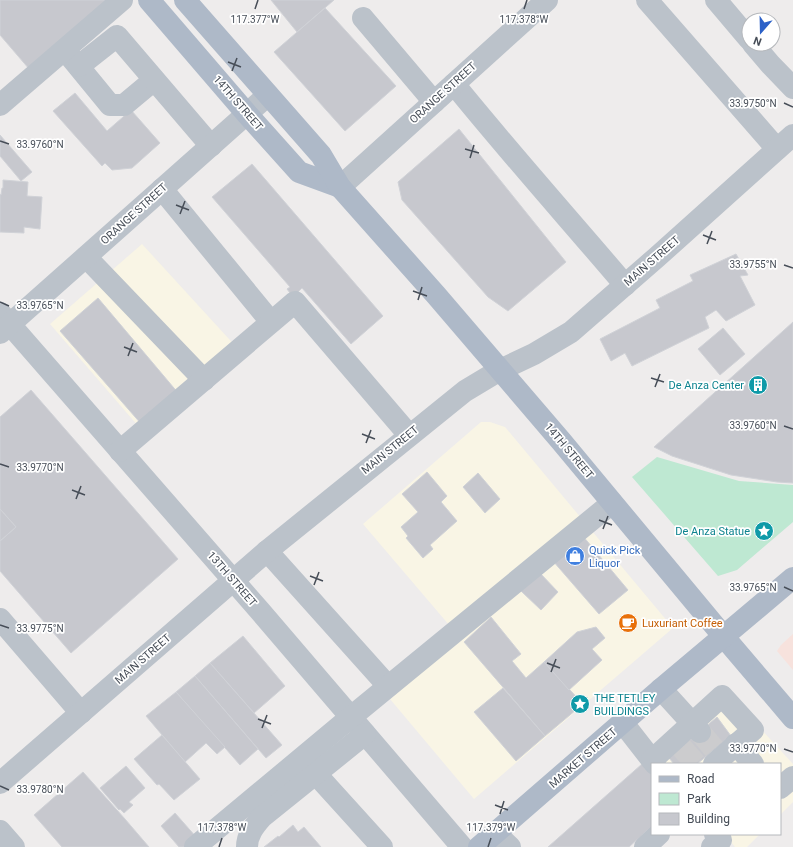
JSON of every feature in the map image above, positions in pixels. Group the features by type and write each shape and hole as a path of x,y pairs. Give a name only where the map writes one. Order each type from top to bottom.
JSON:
{"main road":[{"name":"14TH STREET","path":"149,0 299,172 340,187"},
{"name":"14TH STREET","path":"185,0 321,155 340,187 500,370 793,718"},
{"name":"MARKET STREET","path":"495,842 623,723 793,578"}],"street":[{"path":"0,106 122,0"},
{"name":"ORANGE STREET","path":"340,187 547,0"},
{"path":"648,0 785,142"},
{"path":"716,0 741,30"},
{"path":"363,18 434,102"},
{"path":"79,66 117,36 211,146"},
{"path":"65,49 110,105 124,105 154,80"},
{"path":"760,52 793,88"},
{"path":"454,84 625,285"},
{"name":"ORANGE STREET","path":"3,324 86,257 268,95"},
{"name":"MAIN STREET","path":"0,783 267,551 409,435 465,391 500,370 534,354 571,332 785,142"},
{"path":"162,189 271,322"},
{"path":"86,257 204,380"},
{"path":"120,451 295,302 409,435"},
{"name":"13TH STREET","path":"3,324 120,451 233,580 462,847"},
{"path":"209,843 259,793 612,503"},
{"path":"267,551 388,686"},
{"path":"0,618 81,713"},
{"path":"661,690 696,728"},
{"path":"623,723 654,762 696,728 722,696 752,730 722,754"},
{"path":"247,847 247,842 253,827 262,817 365,734"},
{"path":"722,754 750,763"},
{"path":"781,787 793,776"},
{"path":"311,777 382,847"},
{"path":"0,831 14,847"},
{"path":"645,847 658,835"}],"shaded area":[{"path":"142,244 240,351 145,434 50,324"},
{"path":"481,422 490,422 505,427 673,628 474,799 390,699 461,639 363,524"},
{"path":"793,634 793,670 777,651"},
{"path":"725,690 793,764 793,802 781,814 781,763 662,763"},
{"path":"725,835 759,835 747,847 735,847"}],"green space":[{"path":"657,457 739,481 793,485 793,522 737,570 718,576 632,477"}],"building":[{"path":"0,0 112,0 30,70 0,35"},
{"path":"271,0 334,0 297,32"},
{"path":"325,8 396,86 345,131 274,52"},
{"path":"75,93 107,131 131,110 160,143 132,168 112,170 105,163 102,166 53,111"},
{"path":"459,129 566,262 508,311 488,297 402,200 398,182"},
{"path":"0,135 32,172 21,181 0,156"},
{"path":"252,164 383,316 351,344 302,288 293,297 287,289 290,287 212,197"},
{"path":"3,180 28,182 27,196 42,197 40,229 24,227 24,233 0,232 0,194 1,195 3,188"},
{"path":"736,254 748,275 740,276 755,305 726,321 716,310 705,317 709,328 632,366 625,353 611,361 600,339 660,308 656,300 693,281 690,275"},
{"path":"98,298 179,394 143,426 60,331"},
{"name":"De Anza Center","path":"793,322 793,483 731,475 672,456 654,447"},
{"path":"723,328 745,354 720,375 698,349"},
{"path":"31,390 178,559 71,653 0,571 0,541 16,527 0,509 0,417"},
{"path":"427,472 447,496 441,502 457,521 430,545 433,549 423,558 406,538 408,536 401,527 418,512 402,494"},
{"path":"478,473 500,499 485,513 463,487"},
{"path":"0,509 16,527 0,541"},
{"path":"582,535 628,590 599,614 553,561"},
{"path":"539,572 558,592 541,610 521,591"},
{"path":"491,617 521,654 512,661 526,678 544,662 583,704 545,736 464,642"},
{"path":"596,627 605,638 592,649 602,660 569,690 544,662 577,632"},
{"path":"243,636 285,686 254,713 210,663"},
{"path":"210,663 282,745 266,758 195,676"},
{"path":"195,676 258,749 240,765 176,692"},
{"path":"503,688 545,736 516,761 474,712"},
{"path":"176,692 225,747 217,754 206,743 185,762 146,716"},
{"path":"717,717 731,736 698,763 673,763 669,758"},
{"path":"162,735 200,779 174,800 159,784 157,785 134,759"},
{"path":"642,764 651,774 651,827 629,847 548,847"},
{"path":"126,766 145,788 129,802 133,805 124,813 120,809 119,810 100,788"},
{"path":"83,772 149,847 62,847 34,815"},
{"path":"175,813 197,838 187,847 179,847 161,826"},
{"path":"293,825 298,832 304,827 321,847 264,847 278,836 279,837"}],"tunnel":[{"path":"700,732 715,750"},
{"path":"681,747 695,763"}],"place":[{"name":"De Anza Center","path":"758,385"},
{"name":"De Anza Statue","path":"764,531"},
{"name":"Quick Pick Liquor","path":"575,556"},
{"name":"Luxuriant Coffee","path":"628,623"},
{"name":"THE TETLEY BUILDINGS","path":"580,704"}]}
